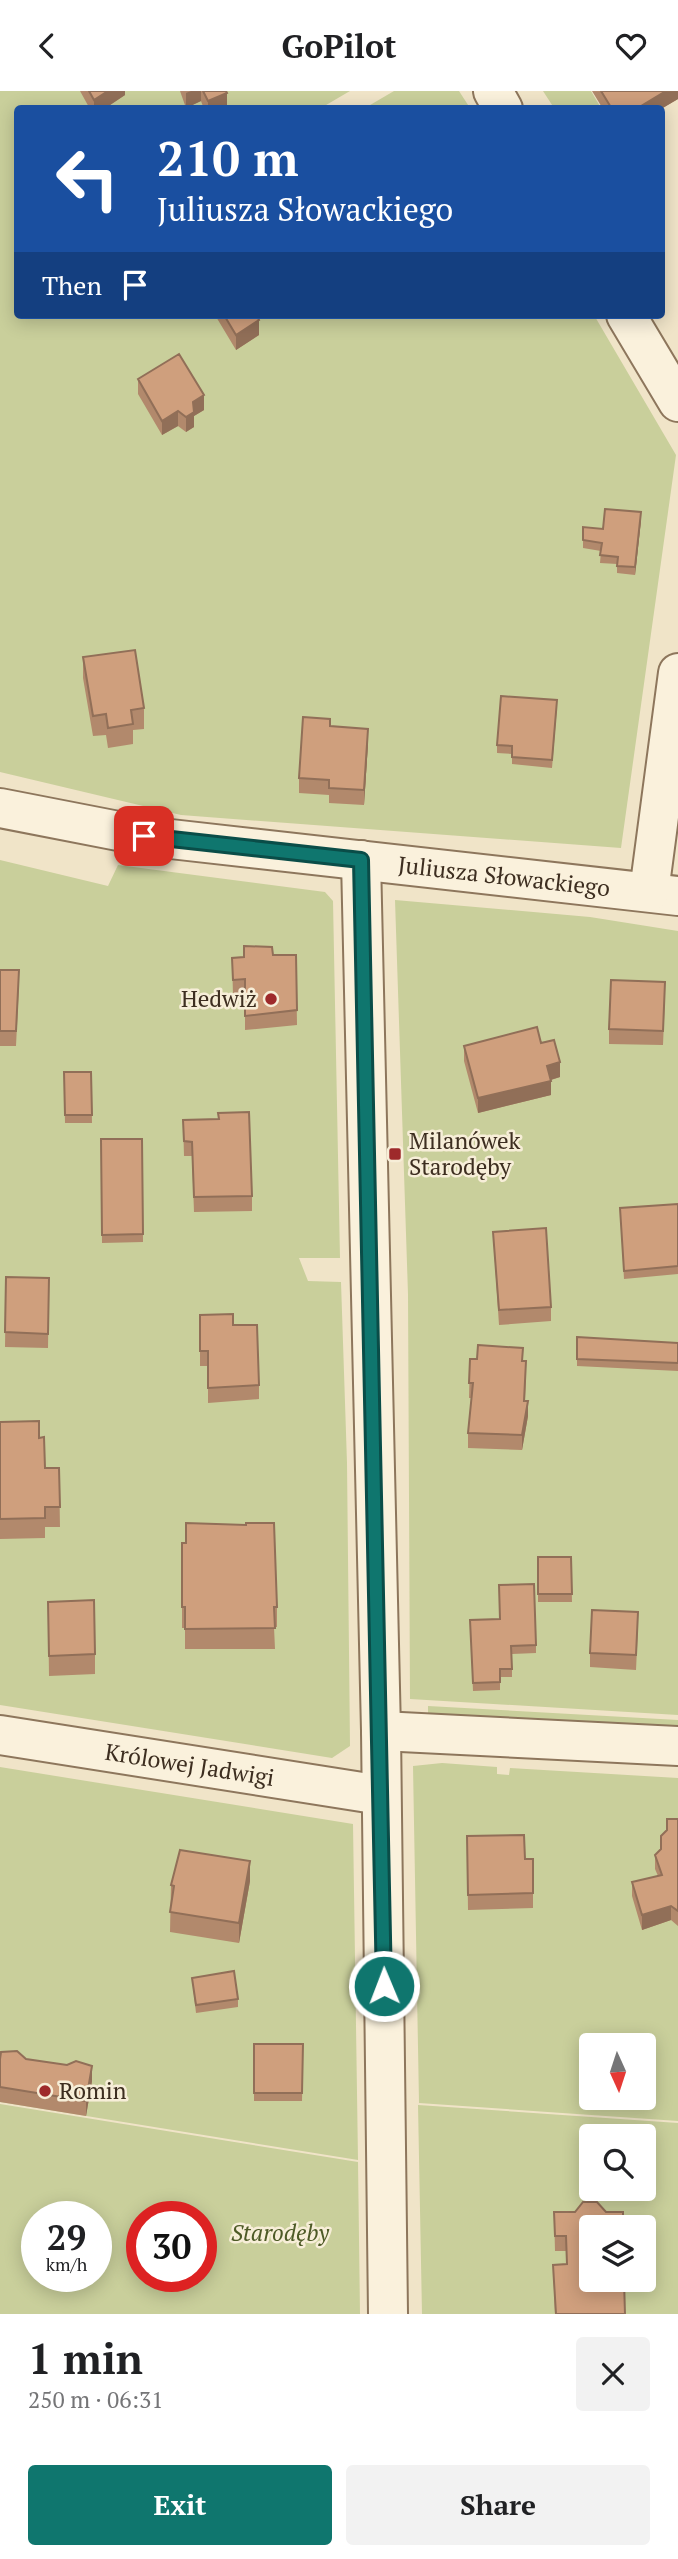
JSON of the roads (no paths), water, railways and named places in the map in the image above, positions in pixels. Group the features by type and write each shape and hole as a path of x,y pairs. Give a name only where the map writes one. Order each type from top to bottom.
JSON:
{"street":[{"path":"628,319 678,402"},
{"path":"663,894 678,673"},
{"name":"Juliusza Słowackiego","path":"0,807 144,836 663,894"},
{"path":"361,860 381,1731 388,2314"},
{"path":"381,1731 678,1747"},
{"name":"Królowej Jadwigi","path":"0,1735 381,1795"}],"place":[{"name":"Hedwiż","path":"271,999"},
{"name":"Milanówek Starodęby","path":"395,1154"},
{"name":"Romin","path":"45,2091"}],"park label":[{"name":"Starodęby","path":"280,2233"}]}
